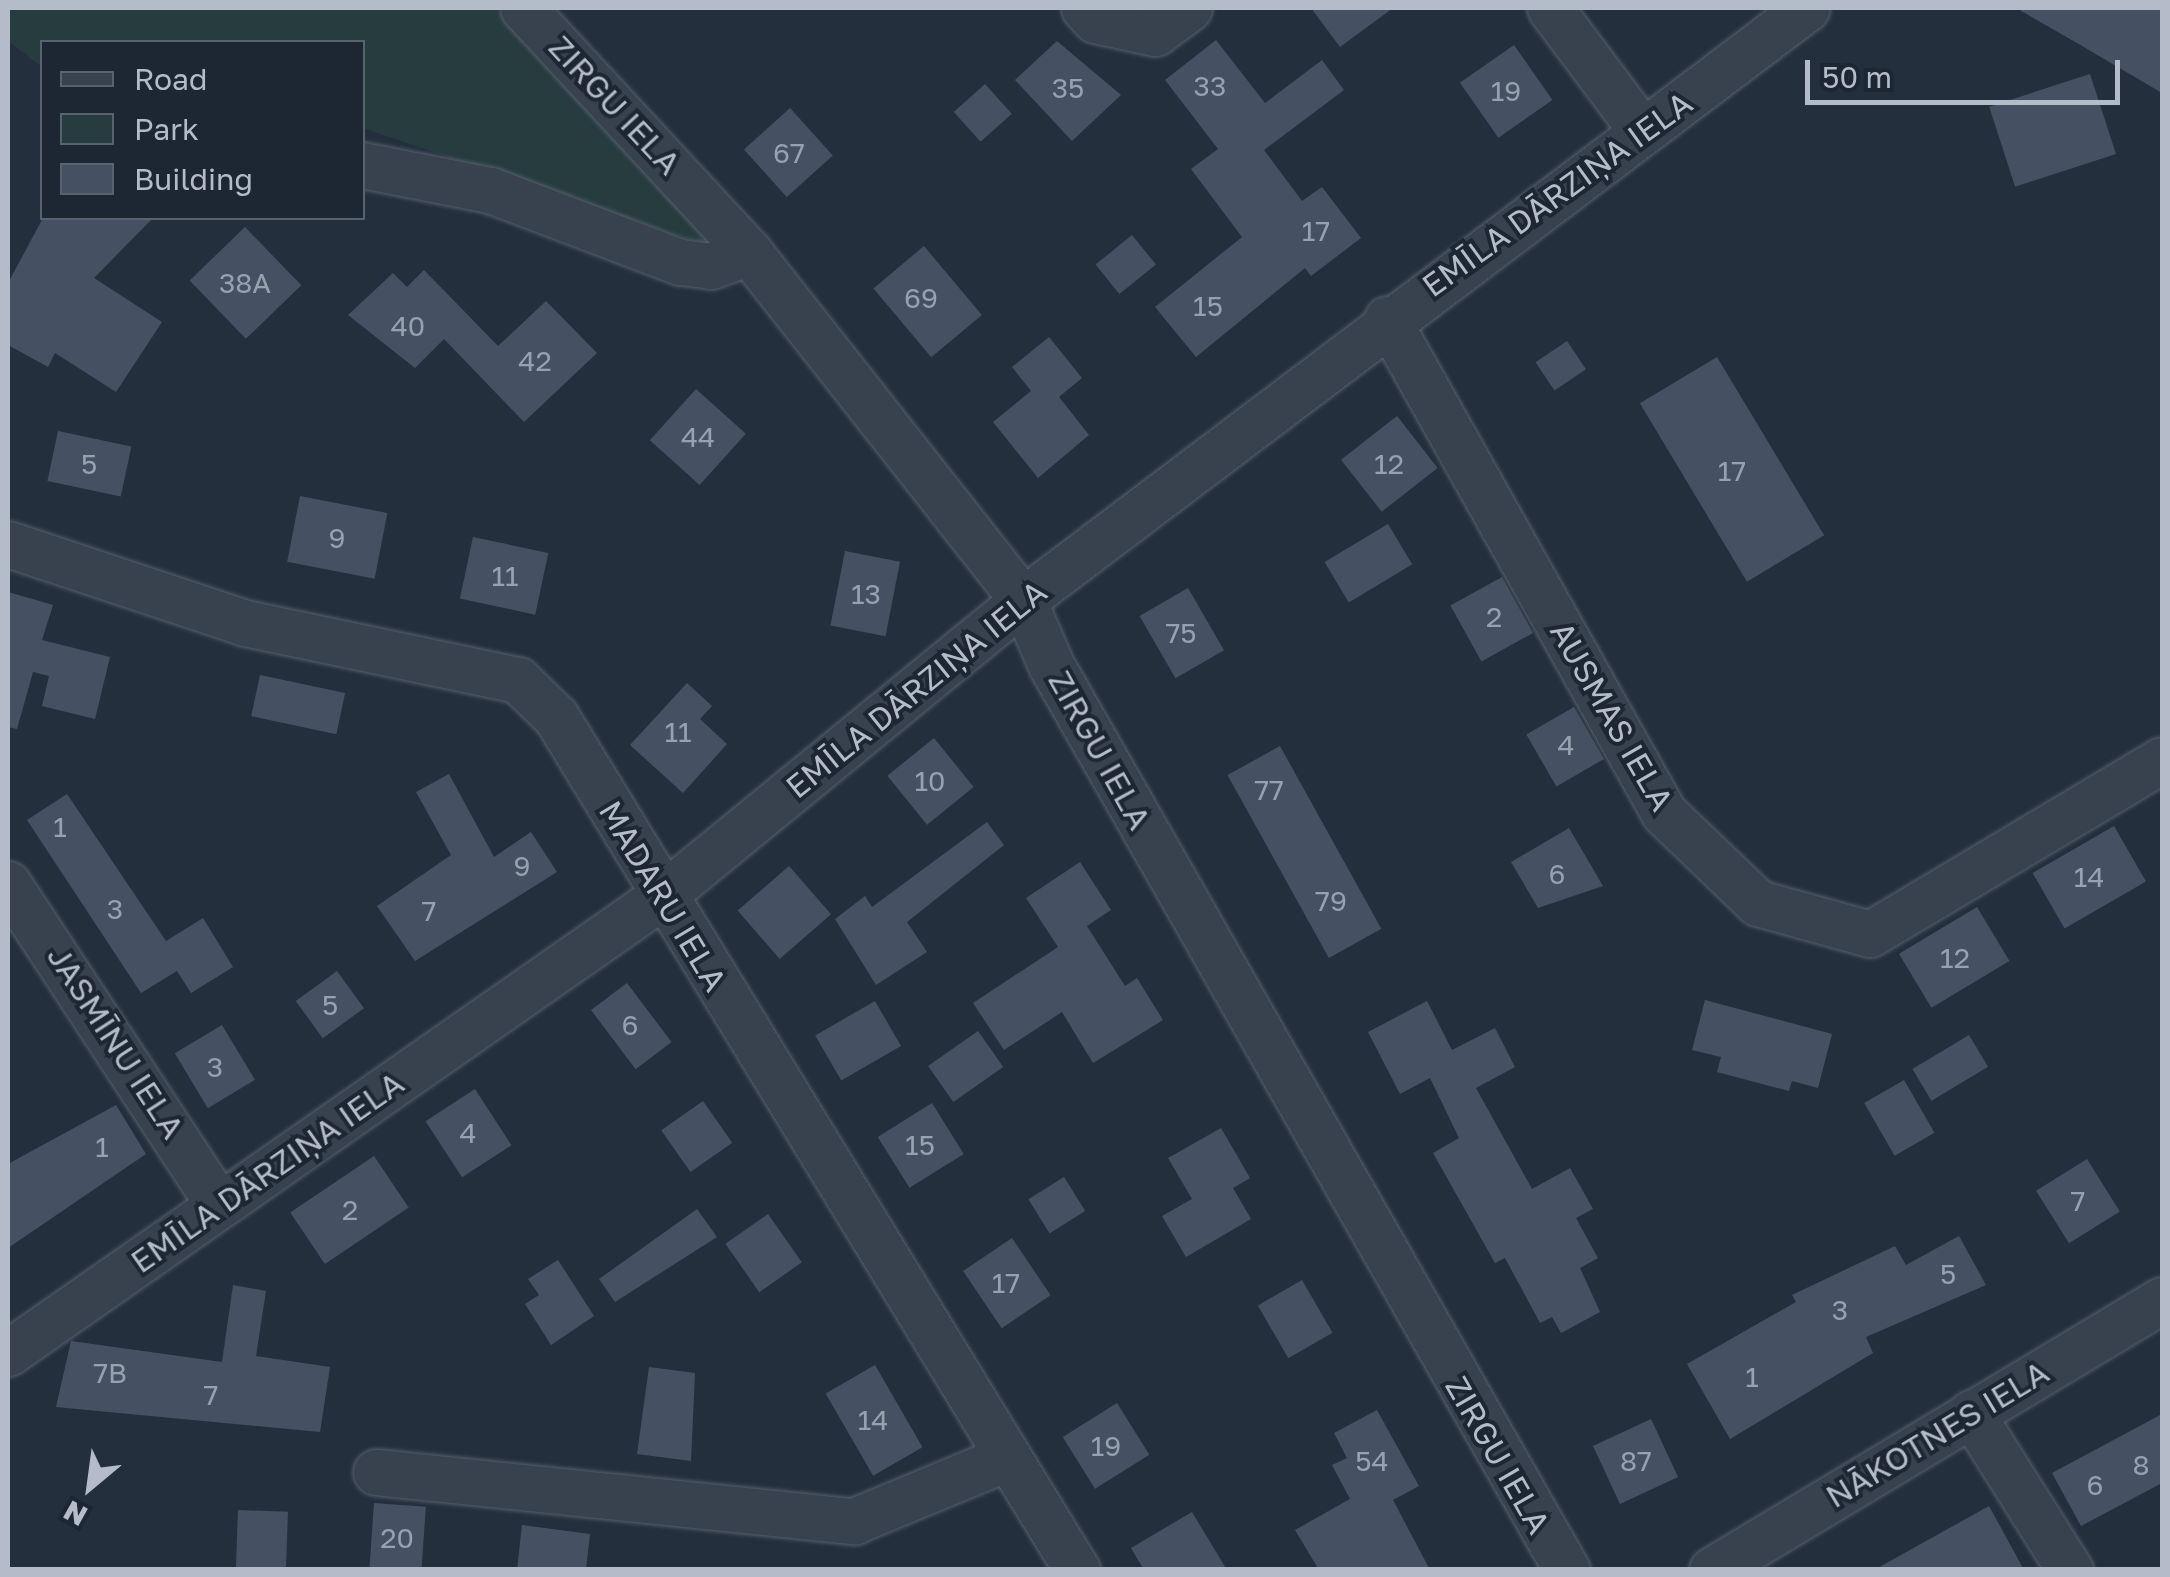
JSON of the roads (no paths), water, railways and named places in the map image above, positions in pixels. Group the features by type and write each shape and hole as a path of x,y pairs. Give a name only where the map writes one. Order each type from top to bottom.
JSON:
{"street":[{"name":"ZIRGU IELA","path":"523,8 749,252 1023,600 1051,664 1568,1570"},
{"path":"1084,8 1095,20 1154,33 1189,8"},
{"path":"1550,8 1642,131"},
{"name":"EMĪLA DĀRZIŅA IELA","path":"9,1352 662,896 1023,600 1387,319 1807,8"},
{"path":"365,165 490,190 680,262 711,266 749,252"},
{"name":"AUSMAS IELA","path":"1387,319 1664,813 1758,903 1870,934 2162,760"},
{"name":"MADARU IELA","path":"8,544 245,623 518,680 556,717 1077,1570"},
{"name":"JASMĪNU IELA","path":"8,884 220,1205"},
{"name":"NĀKOTNES IELA","path":"1712,1570 2162,1300"},
{"path":"1971,1412 2070,1570"},
{"path":"376,1472 854,1522 1006,1458"}]}
